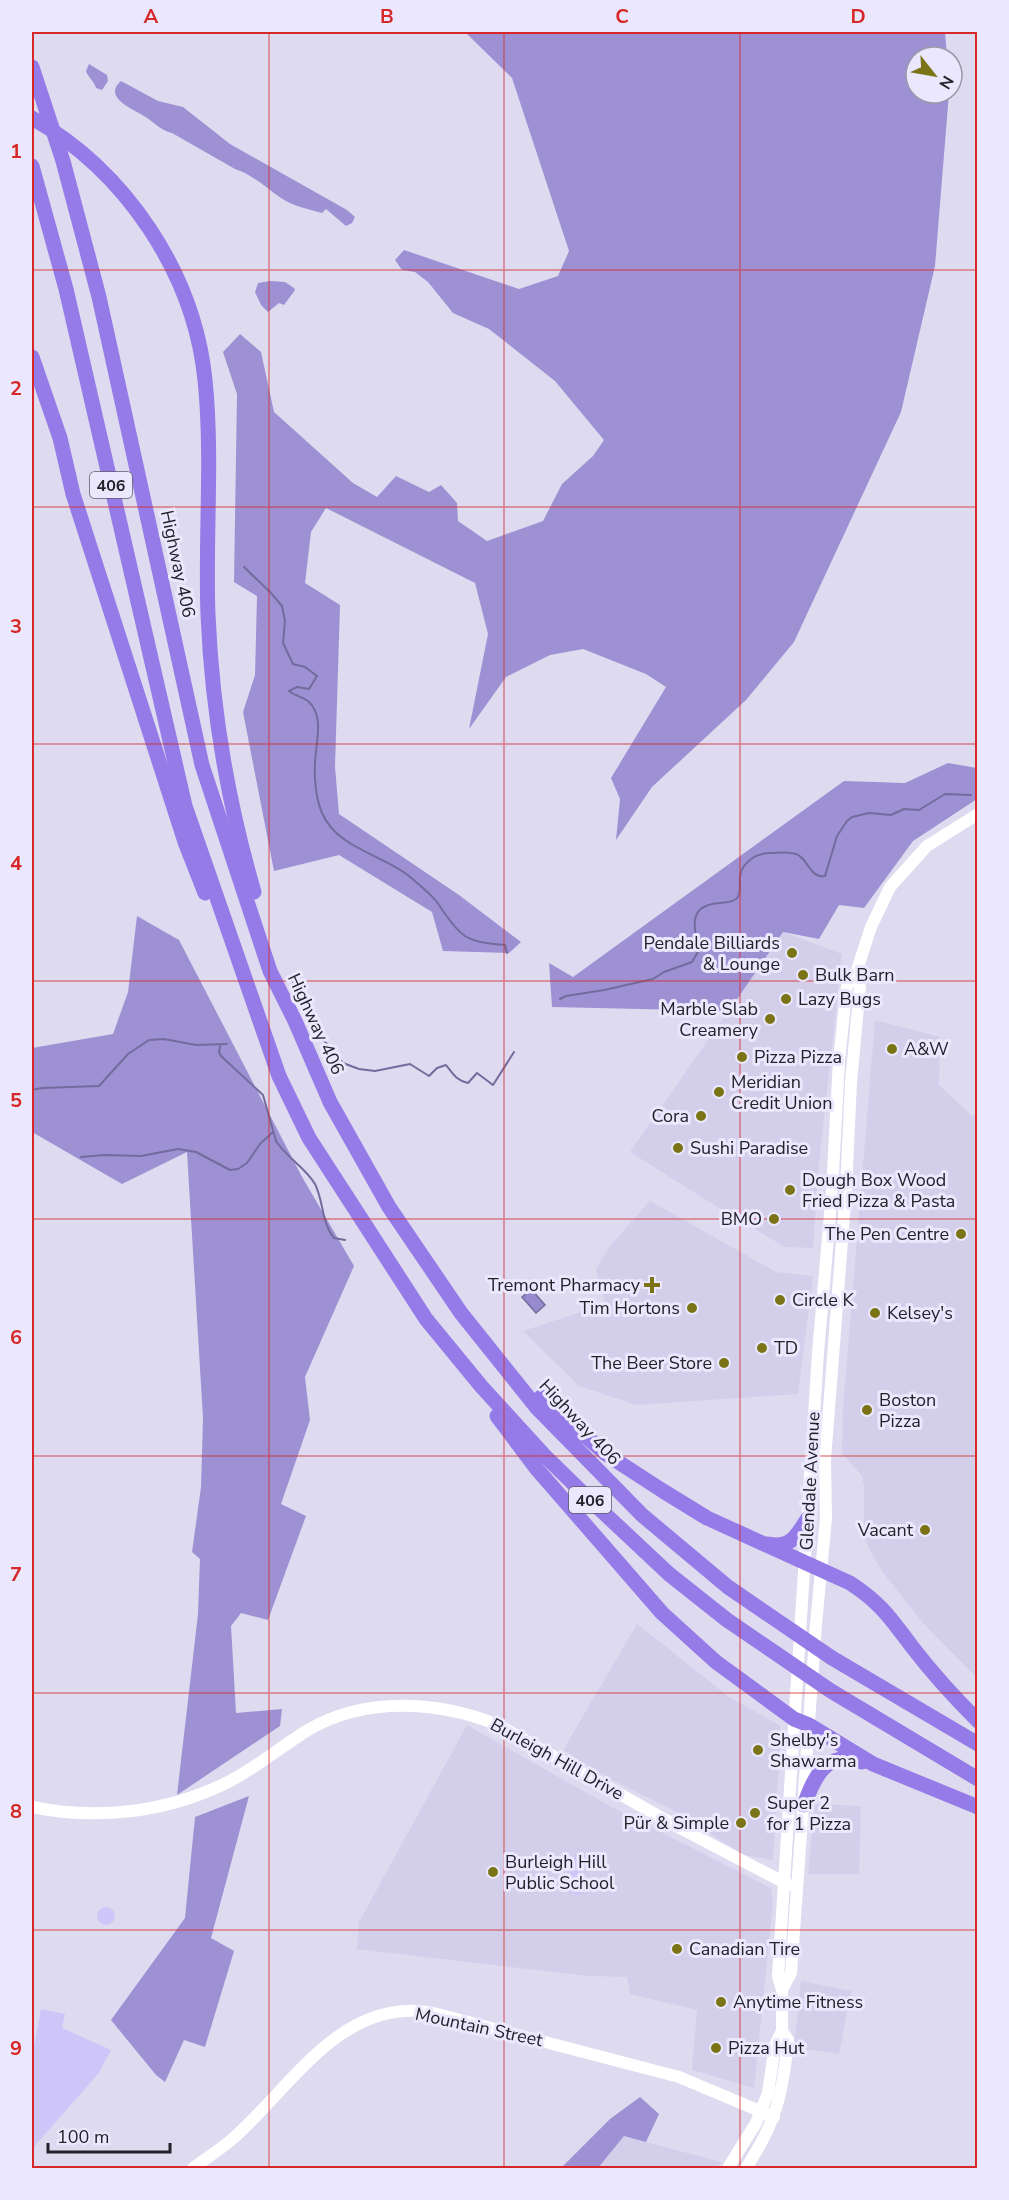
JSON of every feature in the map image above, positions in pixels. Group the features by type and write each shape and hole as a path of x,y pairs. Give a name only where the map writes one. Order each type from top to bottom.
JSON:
{"highway":[{"name":"Highway 406","path":"32,67 63,161 99,297 202,765 270,971 295,1021 330,1102 388,1207 461,1313 537,1408 642,1515 728,1587 832,1658 978,1744"},
{"path":"32,118 63,138 102,170 134,207 163,252 181,289 200,351 207,405 207,574 218,720 247,869 295,1021"},
{"name":"406","path":"32,166 66,289 185,806 279,1076 309,1138 426,1319 481,1386 544,1455 589,1499 669,1574 727,1620 831,1691 978,1779"},
{"path":"32,357 60,438 73,494 185,842 279,1076"},
{"path":"32,376 60,438"},
{"path":"461,1313 554,1410 606,1454 707,1518 821,1569 869,1595 892,1618 937,1678 978,1721"},
{"path":"426,1319 536,1468 662,1613 716,1662 794,1719 809,1725 873,1764 978,1807"},
{"path":"762,1543 778,1546 792,1540 808,1518"},
{"path":"804,1805 820,1771 835,1760 856,1760 896,1774"}],"main road":[{"name":"Glendale Avenue","path":"728,2169 748,2139 761,2111 770,2084 775,2045 782,2031 782,1990 778,1976 806,1563 816,1374 832,1191 840,1048 847,985 855,976 871,927 890,887 927,846 978,814"},
{"name":"Glendale Avenue","path":"782,1990 791,1973 826,1518 825,1460 840,1270 851,1082 860,987 855,976"},
{"path":"825,1266 840,1270"},
{"name":"Burleigh Hill Drive","path":"32,1807 54,1812 93,1814 127,1812 162,1805 192,1797 224,1784 255,1767 310,1729 353,1712 379,1706 403,1705 446,1709 474,1715 498,1725 678,1827 798,1890"},
{"name":"Mountain Street","path":"193,2169 230,2141 317,2053 340,2034 355,2025 384,2015 402,2012 417,2011 445,2016 671,2075 697,2083 774,2117"},
{"name":"Glendale Avenue","path":"746,2169 761,2145 774,2117 782,2090 788,2040 782,2031"}],"shaded area":[{"path":"465,32 945,32 946,45 904,45 904,105 948,105 935,266 901,412 794,642 746,700 652,787 616,840 620,799 611,778 666,687 646,674 583,649 550,655 506,677 469,729 488,634 475,583 326,508 311,532 305,583 340,605 335,767 339,814 459,895 521,942 509,953 443,951 432,912 339,855 274,871 243,712 255,675 257,596 234,582 237,394 223,352 240,334 261,352 274,412 353,483 377,497 396,476 429,492 441,485 457,503 458,521 487,541 543,521 562,484 593,456 604,440 555,381 489,329 453,313 428,282 415,272 402,270 395,260 404,250 519,289 558,276 569,251 512,78"},
{"path":"89,64 107,75 108,81 102,90 96,88 86,71"},
{"path":"121,81 158,101 183,107 230,144 347,210 355,217 352,223 346,226 326,209 322,213 290,203 247,174 161,128 121,102 115,92"},
{"path":"285,282 295,290 284,305 279,303 268,312 261,305 255,292 258,283"},
{"path":"948,763 977,768 977,799 913,841 864,908 839,905 819,939 783,932 729,1011 552,1007 549,963 573,977 844,781 905,783"},
{"path":"137,916 179,940 301,1175 354,1266 305,1377 310,1420 281,1504 306,1516 268,1620 241,1613 231,1626 236,1713 282,1709 280,1726 177,1795 198,1614 200,1559 192,1552 201,1487 203,1418 187,1152 122,1184 32,1132 32,1048 113,1034 128,992"},
{"path":"783,932 842,954 818,1174 813,1248 785,1247 630,1152"},
{"path":"875,1020 940,1037 939,1085 973,1117 977,1111 977,1678 922,1622 882,1571 864,1539 862,1476 842,1453 843,1407"},
{"path":"650,1201 776,1272 813,1276 798,1394 636,1405 579,1386 523,1331 605,1304 596,1269 610,1246"},
{"path":"531,1289 545,1305 536,1313 522,1297"},
{"path":"637,1624 729,1697 781,1726 773,1860 744,1855 669,1808 610,1779 563,1750"},
{"path":"467,1725 608,1805 771,1888 773,1903 754,2088 692,2070 697,2010 630,1994 627,1977 587,1976 357,1949 359,1922"},
{"path":"249,1796 211,1938 234,1951 205,2047 184,2040 165,2082 156,2075 111,2020 185,1918 195,1817"},
{"path":"815,1804 861,1806 859,1874 808,1874"},
{"path":"575,1854 590,1858 588,1867 573,1864"},
{"path":"571,1869 581,1871 584,1878 582,1893 579,1895 566,1891"},
{"path":"106,1907 112,1910 115,1916 112,1922 106,1925 100,1922 97,1916 100,1910"},
{"path":"801,1981 851,1991 839,2054 794,2047"},
{"path":"41,2009 65,2014 62,2028 111,2050 98,2074 32,2149 32,2057"},
{"path":"640,2097 659,2114 646,2142 624,2136 598,2168 561,2168 610,2119"},
{"path":"624,2136 721,2162 717,2168 598,2168"}],"waterway":[{"path":"244,567 282,606 285,621 283,643 293,664 305,667 317,676 309,689 297,687 289,691 309,702 317,715 316,789 322,813 329,825 349,843 409,876 427,891 453,925 465,936 479,942 505,945 507,953"},
{"path":"560,999 653,979 664,972 692,962 699,950 695,926 698,913 709,905 735,900 739,893 741,871 755,857 765,853 795,854 801,857 816,875 825,876 837,836 852,817 869,813 891,815 904,809 919,810 945,794 971,795"},
{"path":"292,980 311,1025 343,1063 359,1069 375,1071 410,1064 429,1076 437,1068 446,1065 455,1076 464,1082 468,1083 477,1073 493,1085 514,1052"},
{"path":"32,1090 99,1086 128,1054 149,1040 164,1039 196,1045 227,1044"},
{"path":"220,1046 221,1056 263,1095 276,1141 315,1184 327,1225 334,1238 345,1240"},
{"path":"81,1157 141,1156 178,1149 196,1152 230,1170 238,1169 247,1163 260,1144 273,1132"}],"place":[{"name":"Pendale Billiards & Lounge","path":"792,953"},
{"name":"Bulk Barn","path":"803,975"},
{"name":"Lazy Bugs","path":"786,999"},
{"name":"Marble Slab Creamery","path":"770,1019"},
{"name":"A&W","path":"892,1049"},
{"name":"Pizza Pizza","path":"742,1057"},
{"name":"Meridian Credit Union","path":"719,1092"},
{"name":"Cora","path":"701,1116"},
{"name":"Sushi Paradise","path":"678,1148"},
{"name":"Dough Box Wood Fried Pizza & Pasta","path":"790,1190"},
{"name":"BMO","path":"774,1219"},
{"name":"The Pen Centre","path":"961,1234"},
{"name":"Tremont Pharmacy","path":"652,1285"},
{"name":"Circle K","path":"780,1300"},
{"name":"Tim Hortons","path":"692,1308"},
{"name":"Kelsey's","path":"875,1313"},
{"name":"TD","path":"762,1348"},
{"name":"The Beer Store","path":"724,1363"},
{"name":"Boston Pizza","path":"867,1410"},
{"name":"Vacant","path":"925,1530"},
{"name":"Shelby's Shawarma","path":"758,1750"},
{"name":"Super 2 for 1 Pizza","path":"755,1813"},
{"name":"Pür & Simple","path":"741,1823"},
{"name":"Burleigh Hill Public School","path":"493,1872"},
{"name":"Canadian Tire","path":"677,1949"},
{"name":"Anytime Fitness","path":"721,2002"},
{"name":"Pizza Hut","path":"716,2048"}]}
